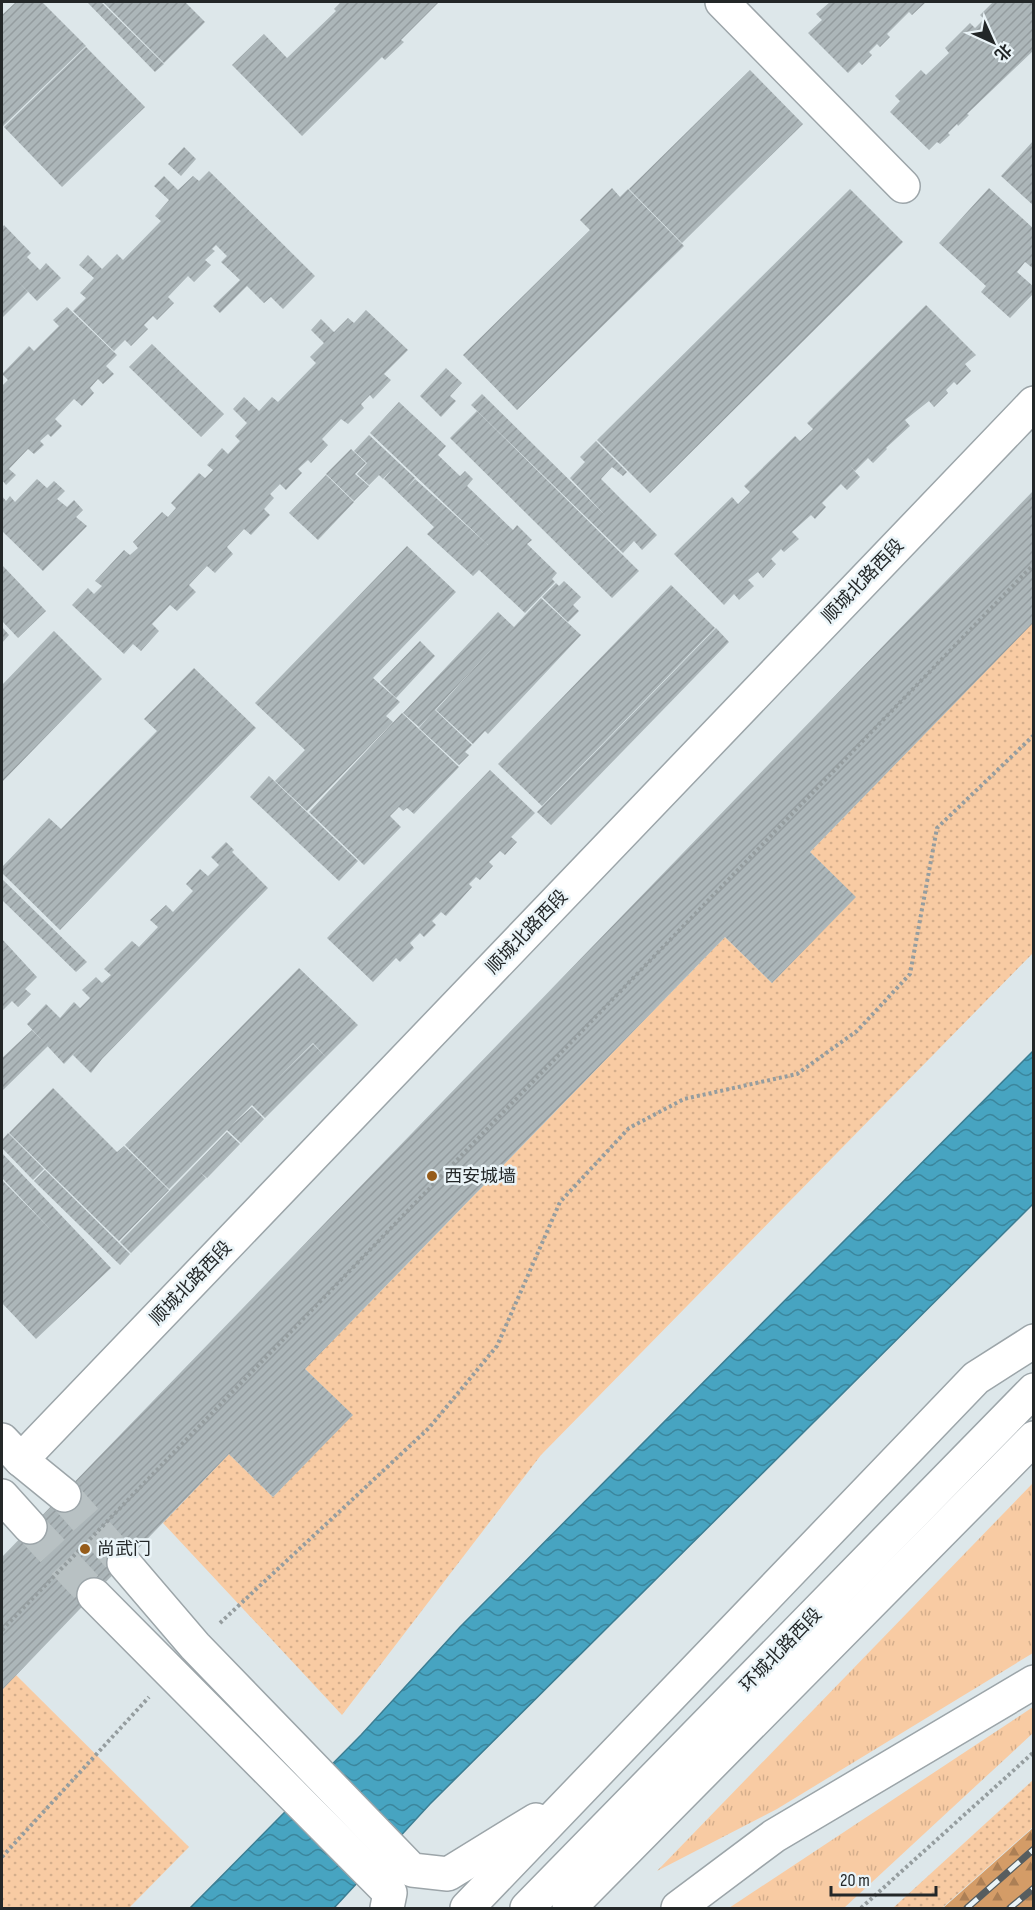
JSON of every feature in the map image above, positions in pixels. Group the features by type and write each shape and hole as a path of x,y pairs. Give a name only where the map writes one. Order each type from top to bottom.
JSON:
{"main road":[{"path":"722,2 903,186"},
{"name":"顺城北路西段","path":"11,1450 1034,403"},
{"path":"467,1908 1034,1320"},
{"path":"976,1378 1034,1341"},
{"name":"环城北路西段","path":"527,1908 1034,1390"},
{"name":"环城北路西段","path":"569,1908 1034,1438"},
{"path":"11,1450 64,1495"},
{"path":"2,1496 30,1527"},
{"path":"124,1563 195,1646 278,1756 396,1891 448,1874 578,1794"},
{"path":"94,1595 172,1672 278,1756"},
{"path":"678,1908 774,1836 1034,1682"}],"path":[{"path":"2,1630 1034,564"},
{"path":"195,1646 429,1428 497,1346 560,1202 629,1128 684,1099 797,1074 857,1030 910,975 937,828 1034,735"},
{"path":"2,1857 172,1672"},
{"path":"861,1908 1034,1752"}],"green space":[{"path":"1033,622 1033,953 541,1455 342,1715 163,1523 229,1454 273,1497 352,1415 305,1369 725,937 772,983 855,897 810,852"},
{"path":"1033,1483 1033,1653 777,1809 657,1871"},
{"path":"16,1675 189,1847 129,1908 2,1908 2,1690"},
{"path":"1033,1707 1033,1733 844,1908 729,1908"},
{"path":"1033,1780 1033,1827 942,1908 893,1908"},
{"path":"1033,1828 1033,1908 943,1908"}],"water":[{"path":"1033,1051 1033,1204 430,1804 334,1908 190,1908 361,1735 460,1627"}],"building":[{"path":"16,2 42,2 86,46 2,127 2,15"},
{"path":"87,2 101,2 164,64 155,72"},
{"path":"103,2 185,2 205,22 164,63"},
{"path":"341,2 439,2 401,40 404,42 385,60 382,57 302,136 232,65 264,34 287,58 336,11 334,9"},
{"path":"830,2 926,2 912,15 909,12 887,34 890,37 880,47 877,44 869,52 872,55 862,65 859,62 848,73 808,33 822,20 816,14"},
{"path":"993,2 1034,2 1034,50 967,114 969,115 958,126 957,124 948,133 950,135 940,144 937,142 929,150 890,112 900,101 895,96 921,70 926,75 949,53 945,48 970,23 975,28 984,19 980,15"},
{"path":"86,47 145,107 62,187 4,127"},
{"path":"750,70 803,124 682,243 629,189"},
{"path":"1034,140 1034,206 1001,176"},
{"path":"184,147 196,159 181,176 168,164"},
{"path":"209,171 315,276 283,309 271,297 264,303 247,286 220,313 213,306 240,280 221,262 227,256 216,245 212,249 215,251 205,260 211,265 194,282 188,276 168,297 174,303 157,320 153,316 144,325 148,329 131,346 125,340 114,351 73,311 86,298 80,293 94,278 79,265 88,255 102,269 117,254 123,260 161,221 155,216 169,200 154,186 164,176 178,190 193,176 199,181"},
{"path":"612,188 620,197 628,189 684,246 517,410 463,355 590,230 580,220"},
{"path":"989,188 1034,229 1034,269 1025,262 1017,272 1034,287 1034,293 1010,318 981,292 986,286 939,243"},
{"path":"850,189 903,242 650,493 597,440"},
{"path":"4,225 31,253 27,257 40,270 46,263 61,278 37,301 7,270 28,292 2,318 2,228"},
{"path":"926,305 976,355 965,364 971,371 957,385 954,382 946,390 948,393 934,407 929,401 905,420 910,426 873,463 868,458 855,471 849,465 860,477 847,490 841,484 822,503 826,507 815,519 811,515 792,532 799,539 784,552 781,549 771,559 776,564 763,578 758,572 748,580 754,586 739,600 734,594 724,605 674,554 732,497 738,504 750,492 744,486 795,436 800,441 813,429 807,423"},
{"path":"67,307 117,355 106,366 114,374 103,384 98,379 90,388 94,393 82,406 74,399 55,419 62,426 51,437 48,434 40,441 44,445 34,454 28,449 9,469 16,475 6,485 2,480 2,386 8,380 2,374 29,346 34,351 59,326 53,320"},
{"path":"366,310 408,350 384,374 391,380 373,399 370,395 361,404 364,408 348,424 341,419 322,439 328,445 311,463 308,460 298,469 302,473 286,490 280,484 270,494 274,498 264,509 270,515 251,535 244,529 227,547 233,554 215,573 207,566 189,585 196,592 177,611 170,605 152,624 159,631 141,651 133,644 124,654 72,605 88,588 94,594 102,586 95,581 124,550 130,555 138,548 133,542 162,512 168,517 176,508 171,503 199,473 205,478 213,470 207,465 222,448 228,454 240,441 235,436 247,423 233,409 244,397 259,411 272,397 278,402 316,363 310,357 324,343 311,330 321,319 334,332 348,318 354,323"},
{"path":"152,344 224,414 201,437 129,367"},
{"path":"446,368 462,383 450,396 456,401 441,417 420,396"},
{"path":"482,394 605,515 570,478 585,462 580,457 596,441 627,472 623,476 612,467 601,479 657,535 642,550 634,541 623,553 471,405"},
{"path":"399,402 446,446 438,455 460,476 465,471 473,479 467,486 513,530 517,525 532,540 527,544 557,573 552,579 555,582 525,613 479,570 473,576 427,534 434,527 384,479 395,466 383,479 379,475 369,485 357,474 367,463 354,451 369,435 415,478 404,491 415,479 488,545 370,433"},
{"path":"477,411 639,571 612,598 450,438"},
{"path":"351,449 366,463 355,474 369,486 354,501 326,474"},
{"path":"326,475 354,502 318,540 289,513"},
{"path":"37,479 47,488 54,481 65,491 57,499 67,507 74,500 83,510 76,517 87,526 43,571 2,531 2,496 6,501 10,496 15,502"},
{"name":"西安城墙","path":"1034,490 1034,622 810,852 856,897 772,983 725,937 305,1369 353,1415 273,1497 229,1454 2,1690 2,1557"},
{"path":"407,546 456,592 373,678 400,702 386,716 393,722 307,811 275,781 305,750 255,703"},
{"path":"2,565 46,611 18,638 2,621"},
{"path":"564,581 581,597 573,605 579,611 568,622 542,597 556,583 559,586"},
{"path":"671,585 715,628 542,806 498,764"},
{"path":"541,598 581,635 488,734 485,731 473,744 436,710 500,640 435,710 472,745 465,752 469,755 459,765 419,728 432,713 419,727 403,713 498,612 514,627"},
{"path":"2,627 9,635 2,643"},
{"path":"716,628 729,642 551,825 537,812"},
{"path":"54,631 102,679 2,782 2,685"},
{"path":"420,641 435,656 396,698 380,682"},
{"path":"194,668 256,728 60,930 2,873 2,867 49,818 61,829 157,731 144,719"},
{"path":"402,713 459,767 414,814 407,808 403,811 399,807 390,816 401,827 364,865 309,812"},
{"path":"490,770 535,813 511,837 517,842 505,855 500,851 489,862 493,866 480,880 476,877 469,884 472,887 446,916 441,912 432,921 436,925 424,937 420,933 410,943 414,948 400,962 396,958 373,982 327,938"},
{"path":"269,776 358,861 339,881 250,797"},
{"path":"226,842 234,850 232,852 268,888 91,1073 73,1055 85,1042 64,1064 27,1024 46,1004 60,1018 74,1002 80,1008 90,998 82,990 96,977 102,983 111,975 104,969 132,941 139,947 158,927 150,920 166,905 173,912 193,891 186,884 200,869 208,876 219,865 211,857"},
{"path":"2,879 87,962 76,972 2,900"},
{"path":"2,939 37,977 25,989 31,994 18,1007 12,1001 2,1011"},
{"path":"299,968 358,1025 265,1118 252,1105 232,1125 252,1107 264,1119 241,1143 227,1130 169,1189 125,1145","holes":["313,1043 326,1057 313,1044 275,1081"]},
{"path":"32,1030 48,1046 2,1091 2,1058"},
{"path":"53,1088 117,1152 124,1146 169,1190 119,1241 9,1133"},
{"path":"227,1132 240,1144 207,1178 200,1172 206,1178 131,1253 120,1242"},
{"path":"8,1133 44,1169 33,1180 2,1148 2,1140"},
{"path":"2,1153 111,1268 36,1339 2,1303 2,1180 53,1232 2,1178"},
{"path":"45,1170 130,1254 120,1265 34,1181"}],"tunnel":[{"path":"64,1495 124,1563"},
{"path":"30,1527 94,1595"}],"railway":[{"path":"967,1908 1034,1849"},
{"path":"1010,1908 1034,1888"}],"place":[{"name":"西安城墙","path":"432,1176"},
{"name":"尚武门","path":"85,1549"}]}
